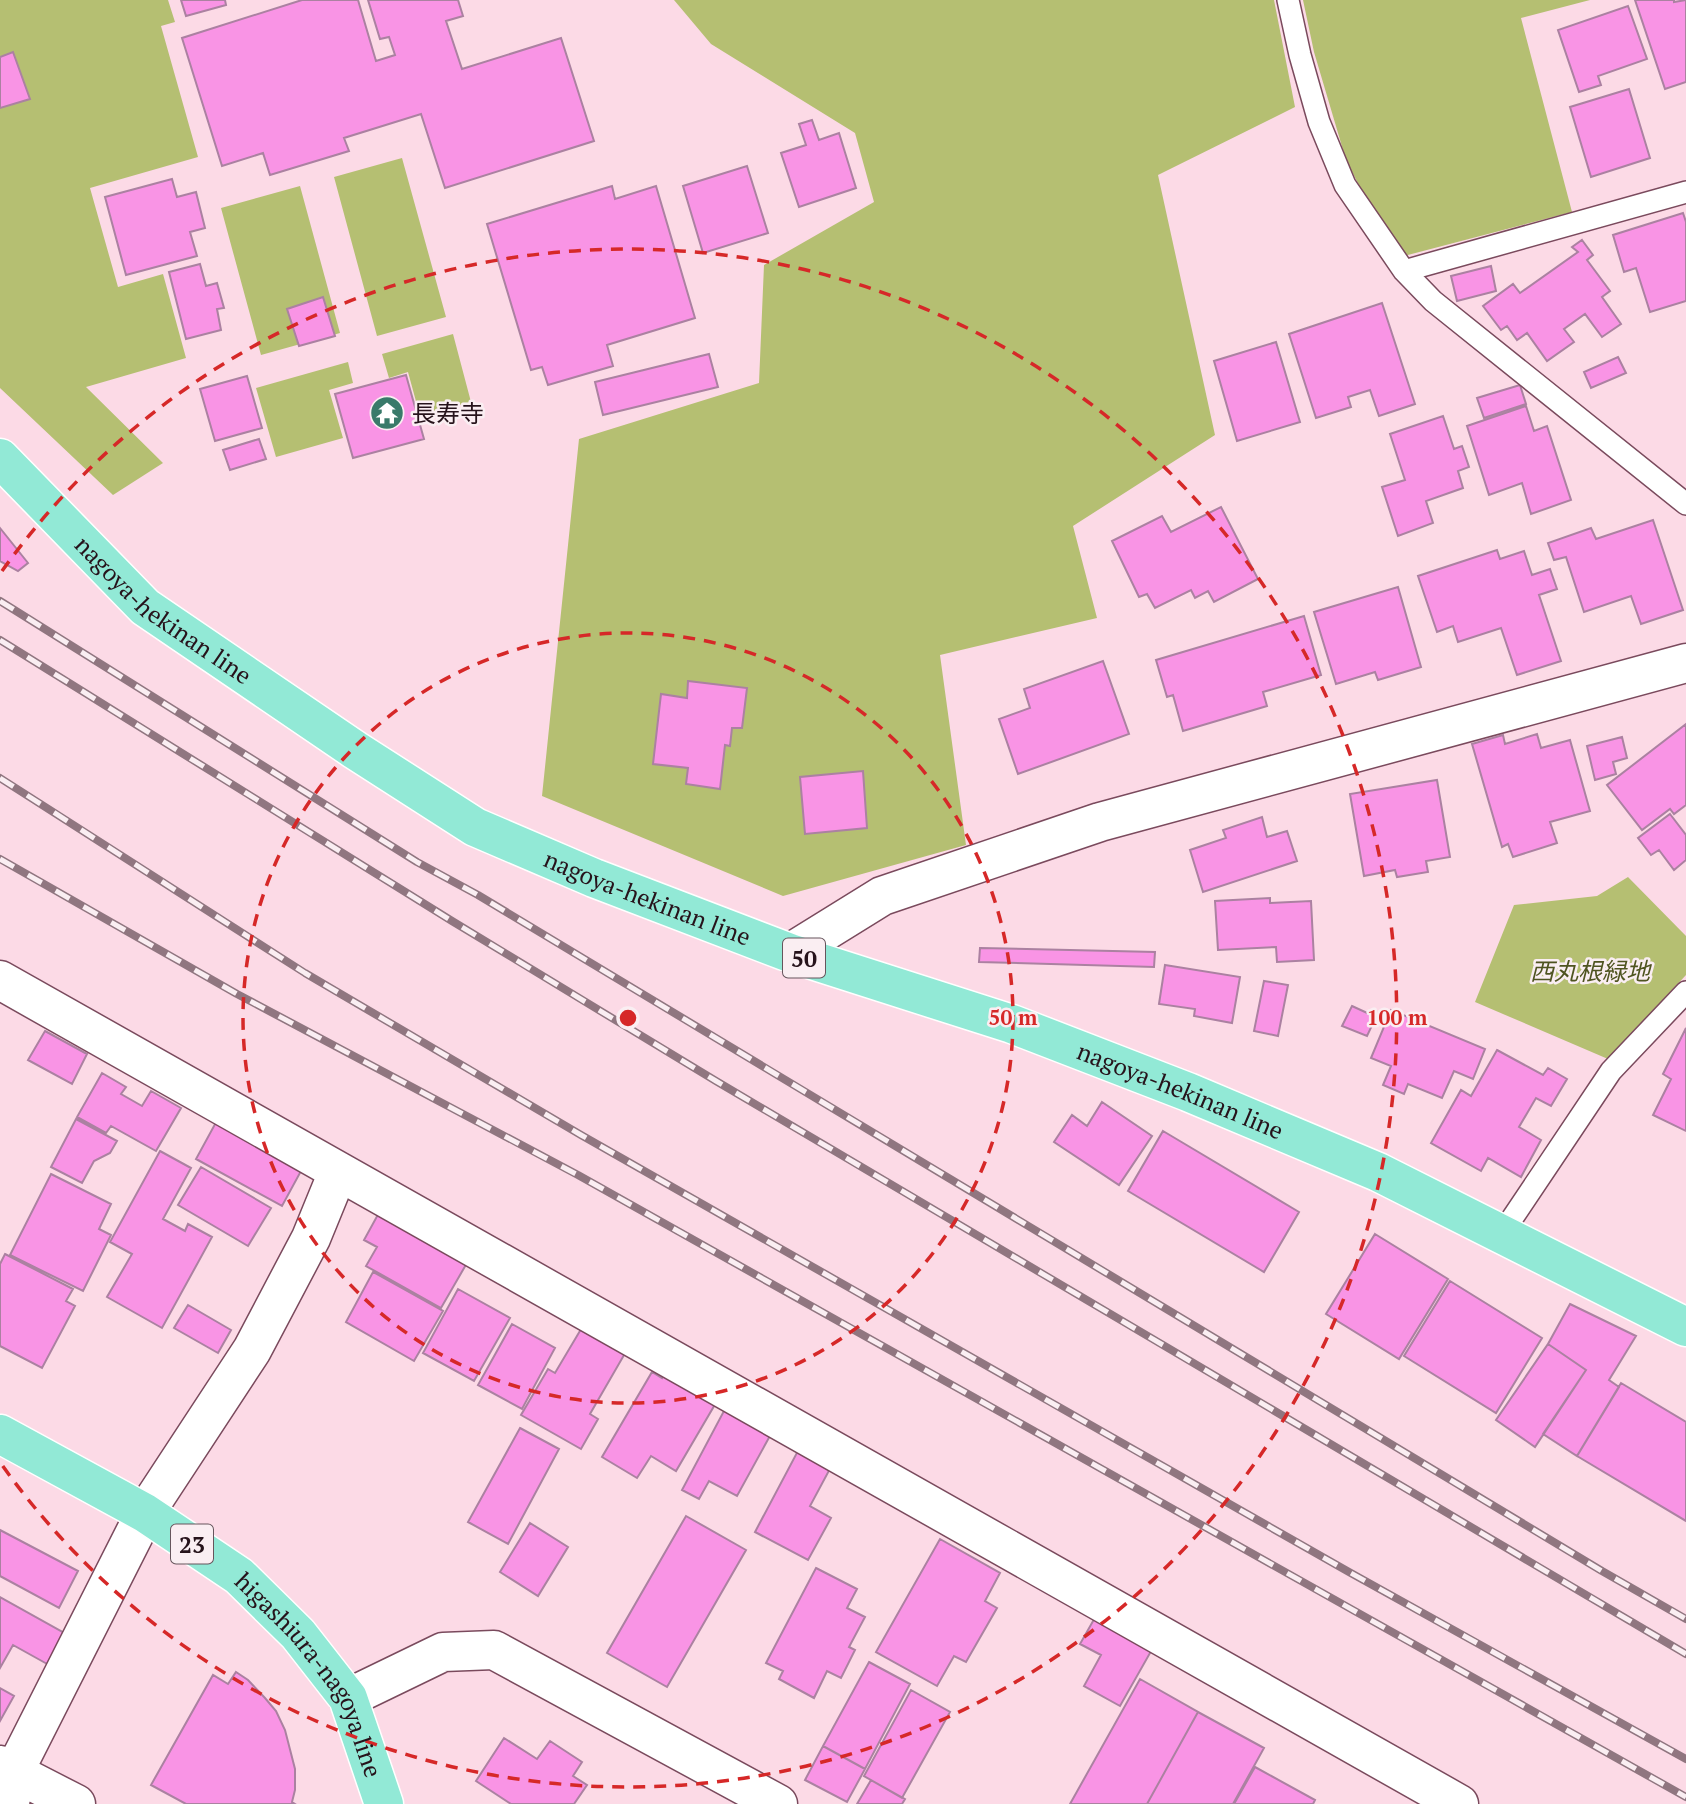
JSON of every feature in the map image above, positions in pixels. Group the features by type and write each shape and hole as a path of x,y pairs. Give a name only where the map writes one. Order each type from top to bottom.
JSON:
{"main road":[{"name":"nagoya-hekinan line","path":"0,458 145,607 355,750 475,827 594,877 790,953 1012,1024 1188,1092 1378,1172 1686,1327"},
{"name":"higashiura-nagoya line","path":"0,1434 145,1513 239,1576 298,1634 348,1698 384,1804"}],"street":[{"path":"790,953 882,897 1100,822 1686,663"},
{"path":"0,980 1460,1804"},
{"path":"76,1804 8,1780 145,1513 252,1350 311,1238 338,1172"},
{"path":"348,1698 443,1652 494,1650 778,1804"}],"lane":[{"path":"1288,0 1319,122 1345,185 1405,271 1433,301 1686,504"},
{"path":"1405,271 1686,192"},
{"path":"1501,1235 1611,1071 1686,992"}],"green space":[{"path":"0,0 168,0 175,22 161,26 198,157 90,188 118,287 163,274 186,358 86,387 163,463 113,495 0,388"},
{"path":"674,0 1274,0 1295,107 1158,175 1215,435 1073,526 1097,618 940,655 966,845 783,896 542,796 579,439 759,383 764,265 874,202 855,133 711,44"},
{"path":"1303,0 1590,0 1521,18 1572,212 1404,256 1367,201 1346,160 1314,52"},
{"path":"402,158 446,317 377,336 334,177"},
{"path":"300,186 340,333 261,355 221,208"},
{"path":"453,334 471,402 420,416 408,372 389,378 382,354"},
{"path":"348,362 353,383 329,390 343,438 276,457 256,388"},
{"name":"西丸根緑地","path":"1628,877 1686,936 1686,975 1608,1059 1475,1002 1514,905 1597,896"}],"building":[{"path":"181,0 225,0 226,5 186,16"},
{"path":"302,0 358,0 376,61 395,55 389,37 380,39 368,0 458,0 463,16 446,21 462,69 561,38 594,141 445,188 421,114 344,138 349,151 270,175 263,153 222,166 182,38"},
{"path":"1635,0 1686,0 1686,82 1665,89"},
{"path":"1628,6 1647,59 1598,76 1601,85 1579,92 1558,30"},
{"path":"13,52 30,99 0,108 0,57"},
{"path":"1629,89 1650,158 1591,177 1570,107"},
{"path":"812,120 819,140 839,133 856,188 799,207 781,153 806,145 799,124"},
{"path":"747,166 768,233 703,253 683,186"},
{"path":"172,179 177,197 196,192 205,228 190,232 197,256 126,275 105,197"},
{"path":"612,186 615,199 656,186 695,318 607,345 613,366 548,385 542,367 531,370 487,224"},
{"path":"1683,213 1686,222 1686,301 1650,312 1636,268 1624,272 1613,235"},
{"path":"1582,240 1593,255 1587,260 1610,291 1602,297 1621,324 1602,337 1585,314 1564,329 1574,342 1547,361 1527,333 1517,340 1507,326 1501,330 1483,306 1513,284 1520,293 1578,252 1572,247"},
{"path":"200,264 206,286 217,283 224,308 217,309 221,330 186,339 169,272"},
{"path":"1491,266 1496,291 1457,301 1451,276"},
{"path":"323,297 335,336 299,346 287,309"},
{"path":"1382,303 1415,404 1379,416 1370,390 1348,397 1351,407 1316,418 1289,334"},
{"path":"1276,342 1300,422 1237,441 1214,361"},
{"path":"709,354 718,387 603,415 595,382"},
{"path":"1618,357 1626,373 1591,388 1584,372"},
{"path":"406,375 424,439 353,458 335,394"},
{"path":"247,376 262,428 215,441 200,389"},
{"path":"1520,385 1526,404 1484,418 1477,398"},
{"path":"1526,406 1534,431 1547,426 1571,500 1531,514 1522,483 1489,495 1467,426"},
{"path":"1443,416 1454,449 1462,446 1469,467 1458,471 1463,488 1426,501 1433,523 1398,536 1382,487 1405,480 1390,434"},
{"path":"259,439 266,459 230,470 223,450"},
{"path":"1221,507 1258,579 1214,602 1208,591 1195,598 1191,590 1155,608 1147,594 1139,597 1112,541 1162,516 1171,532"},
{"path":"1653,520 1683,610 1641,624 1631,596 1584,612 1566,557 1554,560 1548,543 1591,528 1596,539"},
{"path":"0,528 28,563 18,571 0,561"},
{"path":"1497,550 1500,559 1524,551 1532,575 1550,569 1557,589 1539,595 1561,661 1517,675 1501,628 1458,642 1453,626 1437,632 1418,576"},
{"path":"1398,587 1421,667 1378,680 1375,672 1336,684 1314,612"},
{"path":"1304,616 1321,675 1263,692 1267,706 1183,731 1173,695 1167,697 1156,660"},
{"path":"1103,661 1129,734 1018,774 999,719 1030,708 1024,689"},
{"path":"688,681 747,688 742,728 732,728 730,746 725,745 720,789 686,784 688,768 653,764 661,694 687,698"},
{"path":"1686,724 1686,805 1674,814 1670,809 1642,830 1607,785"},
{"path":"1537,734 1541,748 1570,740 1590,811 1550,822 1557,843 1513,857 1508,844 1502,847 1472,744 1503,735 1505,744"},
{"path":"1622,737 1627,758 1613,762 1616,774 1595,780 1587,746"},
{"path":"863,771 867,828 805,834 800,777"},
{"path":"1437,780 1450,857 1426,861 1428,872 1397,877 1395,870 1364,876 1350,794"},
{"path":"1670,814 1686,835 1686,860 1674,870 1659,850 1651,855 1638,838"},
{"path":"1262,817 1267,837 1287,831 1297,861 1203,892 1190,850 1226,838 1223,830"},
{"path":"1270,898 1270,903 1311,901 1314,960 1277,962 1276,947 1218,950 1215,901"},
{"path":"980,948 1155,952 1154,967 979,962"},
{"path":"1165,965 1240,977 1232,1023 1194,1016 1195,1009 1159,1004"},
{"path":"1264,981 1288,985 1278,1036 1254,1031"},
{"path":"1352,1006 1376,1017 1367,1036 1342,1026"},
{"path":"1391,1010 1485,1049 1473,1079 1454,1071 1442,1098 1408,1084 1404,1094 1383,1085 1391,1066 1371,1058"},
{"path":"1686,1028 1686,1131 1653,1115 1671,1079 1663,1074"},
{"path":"45,1031 87,1054 72,1084 28,1060"},
{"path":"1497,1050 1543,1075 1548,1068 1567,1079 1551,1106 1536,1098 1519,1127 1541,1140 1521,1177 1488,1158 1481,1171 1431,1143 1461,1090 1471,1096"},
{"path":"102,1073 126,1087 121,1094 142,1106 151,1091 181,1108 156,1151 111,1126 106,1133 77,1117"},
{"path":"1102,1102 1152,1136 1119,1185 1054,1142 1072,1115 1087,1126"},
{"path":"220,1115 307,1160 282,1206 196,1159"},
{"path":"76,1119 117,1141 110,1153 94,1161 82,1183 51,1167"},
{"path":"1163,1131 1299,1212 1264,1272 1128,1191"},
{"path":"160,1151 191,1168 163,1219 185,1231 188,1224 212,1237 162,1328 107,1297 132,1254 110,1242"},
{"path":"201,1167 271,1208 248,1246 178,1205"},
{"path":"51,1174 111,1204 99,1229 111,1235 83,1291 10,1255"},
{"path":"381,1209 471,1256 441,1308 366,1266 377,1247 364,1240"},
{"path":"1375,1234 1448,1279 1399,1359 1326,1314"},
{"path":"5,1254 73,1289 66,1301 75,1306 42,1368 0,1346 0,1264"},
{"path":"373,1272 443,1311 414,1361 346,1322"},
{"path":"1450,1281 1542,1338 1496,1413 1404,1356"},
{"path":"458,1289 510,1318 474,1381 423,1353"},
{"path":"1570,1304 1636,1336 1609,1380 1619,1387 1577,1456 1543,1434 1586,1370 1548,1344"},
{"path":"188,1305 231,1330 218,1353 174,1328"},
{"path":"587,1319 631,1343 590,1414 598,1419 581,1449 521,1415 548,1369 555,1373"},
{"path":"512,1324 555,1348 522,1409 478,1385"},
{"path":"1548,1344 1586,1370 1535,1447 1496,1420"},
{"path":"666,1370 717,1401 676,1471 651,1456 637,1478 602,1457 652,1372 662,1378"},
{"path":"1621,1383 1686,1422 1686,1521 1577,1456"},
{"path":"725,1409 771,1434 737,1496 709,1481 699,1499 682,1490"},
{"path":"520,1428 559,1449 508,1544 468,1522"},
{"path":"800,1447 832,1465 810,1506 831,1518 808,1560 755,1532"},
{"path":"686,1516 746,1550 667,1687 607,1653"},
{"path":"530,1523 568,1547 538,1596 500,1572"},
{"path":"0,1530 78,1571 59,1608 0,1576"},
{"path":"940,1539 1000,1573 985,1601 997,1608 966,1662 954,1656 937,1686 876,1652"},
{"path":"816,1568 857,1589 847,1608 865,1617 849,1647 855,1650 841,1678 827,1671 814,1698 779,1679 783,1671 766,1663"},
{"path":"0,1597 66,1634 49,1665 13,1645 0,1668"},
{"path":"1097,1614 1154,1646 1120,1706 1084,1686 1101,1655 1080,1644"},
{"path":"869,1662 910,1684 865,1769 823,1746"},
{"path":"236,1672 248,1680 276,1711 285,1730 295,1769 292,1802 295,1804 186,1804 151,1785 213,1675 228,1684"},
{"path":"1140,1679 1198,1712 1147,1804 1070,1804"},
{"path":"0,1688 14,1696 0,1721"},
{"path":"911,1690 950,1712 902,1798 864,1776"},
{"path":"1198,1712 1264,1748 1233,1804 1147,1804"},
{"path":"504,1738 537,1759 550,1741 582,1762 573,1776 587,1785 574,1804 511,1804 476,1781"},
{"path":"823,1746 865,1769 847,1802 805,1780"},
{"path":"1255,1767 1315,1800 1313,1804 1234,1804"},
{"path":"871,1780 905,1799 902,1804 857,1804"}],"railway":[{"path":"0,601 417,862 478,895 1686,1619"},
{"path":"0,640 452,921 716,1081 1686,1654"},
{"path":"0,778 305,973 581,1135 1349,1572 1686,1759"},
{"path":"0,859 237,994 578,1175 1686,1797"}],"place":[{"name":"長寿寺","path":"387,413"}]}
